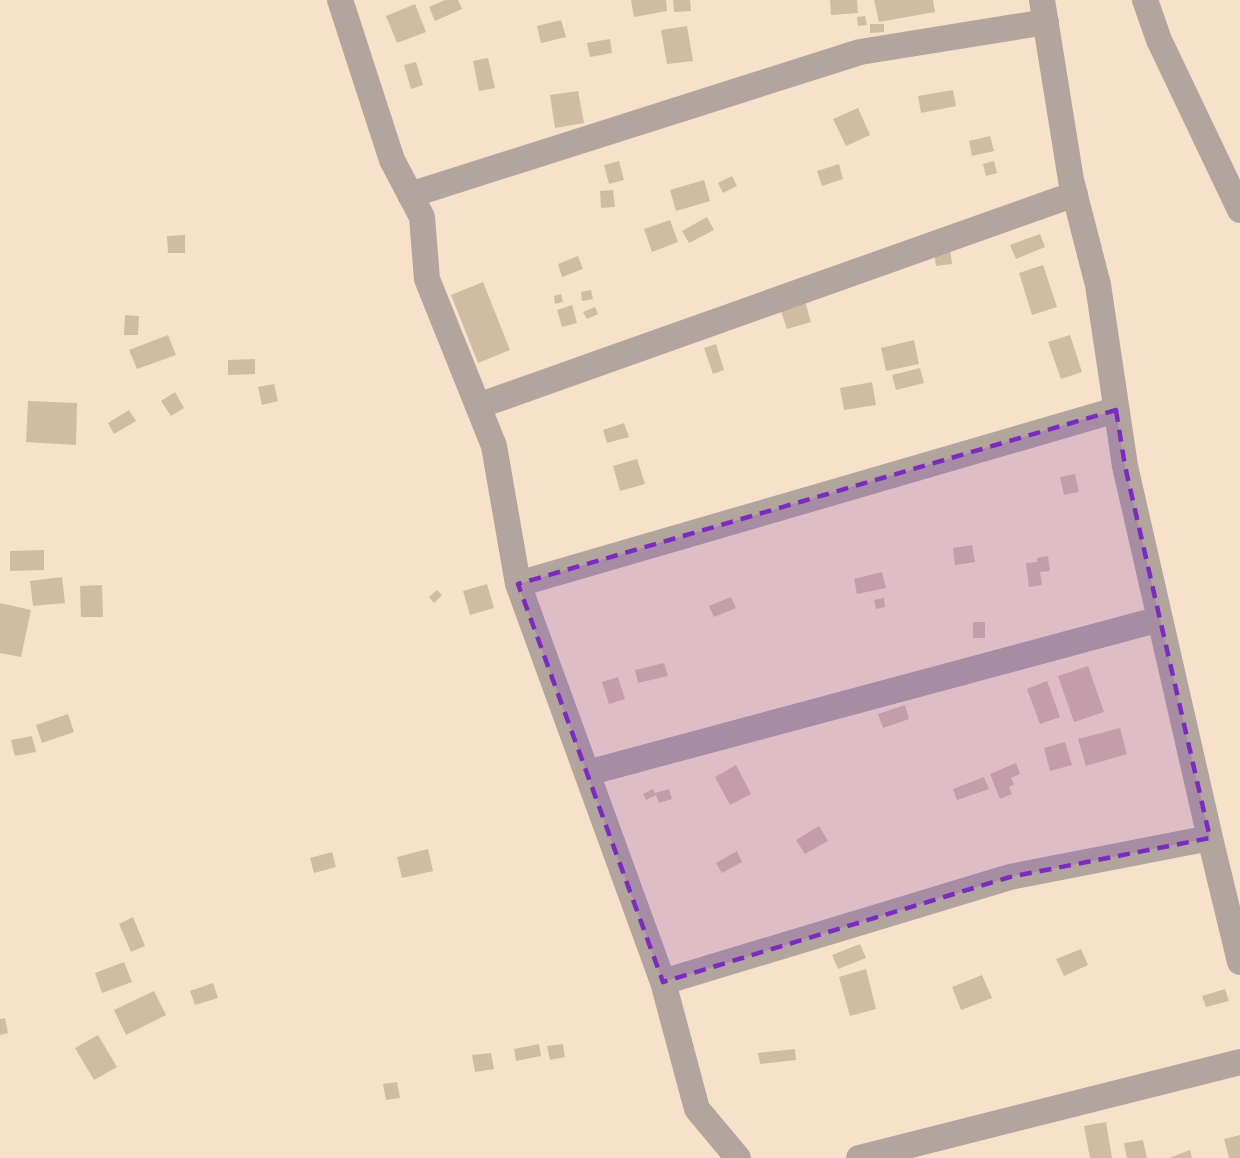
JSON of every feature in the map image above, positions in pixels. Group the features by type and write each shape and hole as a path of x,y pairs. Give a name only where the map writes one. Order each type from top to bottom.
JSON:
{"street":[{"path":"340,0 392,160 422,217 427,279 494,446 518,584 663,982 698,1109 738,1158"},
{"path":"1145,0 1159,40 1240,210"},
{"path":"410,195 860,52 1044,11 1075,194 1098,285 1125,466 1240,962"},
{"path":"478,406 1075,194"},
{"path":"518,584 1116,410"},
{"path":"587,773 1160,619"},
{"path":"663,982 1010,877 1210,838"},
{"path":"859,1158 1240,1062"}],"highlighted area":[{"path":"1116,410 1125,466 1210,838 1010,877 663,982 518,584"}],"building":[{"path":"445,0 458,0 462,9 435,21 429,7"},
{"path":"631,0 666,0 667,11 634,17"},
{"path":"673,0 690,0 691,11 674,12"},
{"path":"830,0 857,0 858,13 831,15"},
{"path":"874,0 933,0 935,12 879,22"},
{"path":"415,4 426,32 397,43 386,16"},
{"path":"865,16 867,25 858,26 857,17"},
{"path":"561,20 566,37 541,43 537,26"},
{"path":"870,24 884,24 884,32 870,33"},
{"path":"687,26 693,61 667,64 661,30"},
{"path":"610,39 612,53 590,57 587,43"},
{"path":"488,58 495,88 479,91 473,61"},
{"path":"416,62 423,85 411,89 404,65"},
{"path":"953,90 956,106 921,113 918,96"},
{"path":"578,91 584,123 555,128 550,95"},
{"path":"858,108 870,135 846,146 833,119"},
{"path":"990,136 994,151 972,156 969,141"},
{"path":"619,161 624,180 609,184 604,165"},
{"path":"994,161 997,173 986,176 983,164"},
{"path":"839,164 843,179 822,186 817,171"},
{"path":"732,176 737,186 723,193 718,183"},
{"path":"704,180 710,201 676,211 670,190"},
{"path":"613,190 615,207 601,208 600,191"},
{"path":"707,217 714,230 689,243 682,231"},
{"path":"670,220 678,242 652,252 644,229"},
{"path":"1040,234 1045,247 1016,259 1010,245"},
{"path":"185,235 185,253 168,253 167,236"},
{"path":"950,249 952,264 936,266 934,251"},
{"path":"578,256 583,269 562,277 558,264"},
{"path":"1043,265 1057,307 1032,315 1019,273"},
{"path":"483,282 510,350 478,363 451,295"},
{"path":"591,290 593,299 582,301 581,292"},
{"path":"561,294 563,302 555,304 554,296"},
{"path":"804,298 811,322 787,329 779,305"},
{"path":"572,305 577,323 562,327 557,310"},
{"path":"595,307 598,314 587,319 583,312"},
{"path":"125,315 139,316 138,335 124,335"},
{"path":"168,335 176,355 137,369 129,350"},
{"path":"1070,335 1082,372 1061,379 1048,342"},
{"path":"914,340 919,364 886,371 881,348"},
{"path":"716,344 724,370 713,374 704,348"},
{"path":"255,359 255,374 228,375 228,360"},
{"path":"920,368 924,383 896,390 892,375"},
{"path":"872,382 876,405 844,410 840,388"},
{"path":"274,384 278,401 262,405 258,387"},
{"path":"175,392 184,408 171,416 161,401"},
{"path":"28,401 77,403 76,445 26,442"},
{"path":"129,410 136,421 114,434 108,423"},
{"path":"624,423 629,437 607,443 603,430"},
{"path":"637,459 645,484 620,491 613,466"},
{"path":"1075,474 1079,492 1064,495 1060,477"},
{"path":"972,545 975,562 955,565 953,548"},
{"path":"44,550 44,570 10,571 10,551"},
{"path":"1048,556 1050,571 1040,572 1042,585 1029,587 1026,563 1037,562 1037,558"},
{"path":"882,572 886,588 857,594 854,579"},
{"path":"62,577 65,603 33,606 30,581"},
{"path":"487,584 494,608 470,615 463,591"},
{"path":"102,585 103,617 81,617 80,586"},
{"path":"437,590 442,595 434,603 429,597"},
{"path":"731,597 736,608 714,617 709,606"},
{"path":"884,598 885,607 876,609 874,600"},
{"path":"0,603 31,610 21,657 0,653"},
{"path":"973,622 985,622 985,638 973,638"},
{"path":"664,663 668,676 638,683 635,670"},
{"path":"1088,666 1104,712 1074,722 1058,676"},
{"path":"618,677 625,699 609,704 602,682"},
{"path":"1047,681 1060,717 1040,724 1027,689"},
{"path":"905,705 909,719 883,728 878,714"},
{"path":"68,714 74,732 42,743 36,725"},
{"path":"1120,728 1127,754 1086,766 1078,739"},
{"path":"32,736 36,752 15,756 11,740"},
{"path":"1065,742 1072,765 1050,771 1044,748"},
{"path":"1016,763 1020,774 1011,778 1014,784 1009,787 1012,794 1000,799 990,774"},
{"path":"736,765 751,794 730,805 715,777"},
{"path":"984,777 989,789 957,800 953,789"},
{"path":"653,789 655,793 669,789 672,799 659,803 656,795 646,800 643,794"},
{"path":"819,826 828,841 805,854 796,840"},
{"path":"428,849 433,871 402,878 397,857"},
{"path":"737,851 742,862 722,873 716,863"},
{"path":"332,852 336,867 314,873 310,858"},
{"path":"133,917 145,946 131,952 119,924"},
{"path":"860,944 866,958 838,969 832,955"},
{"path":"1081,949 1088,965 1064,976 1056,959"},
{"path":"124,962 132,982 102,993 95,973"},
{"path":"866,969 876,1009 850,1016 839,977"},
{"path":"982,975 992,998 961,1010 952,987"},
{"path":"213,983 218,998 195,1005 190,991"},
{"path":"1225,989 1229,1001 1206,1007 1202,996"},
{"path":"154,991 166,1015 126,1035 114,1010"},
{"path":"5,1018 8,1033 0,1035 0,1019"},
{"path":"98,1035 117,1067 94,1080 75,1048"},
{"path":"539,1044 541,1056 516,1061 514,1049"},
{"path":"563,1044 565,1057 550,1060 547,1046"},
{"path":"795,1049 796,1060 760,1064 758,1053"},
{"path":"491,1053 494,1069 475,1072 472,1055"},
{"path":"397,1082 400,1098 386,1100 383,1084"},
{"path":"1106,1122 1112,1158 1090,1158 1084,1126"},
{"path":"1240,1135 1240,1158 1229,1158 1224,1139"},
{"path":"1143,1140 1147,1158 1127,1158 1124,1143"},
{"path":"1190,1150 1192,1158 1169,1158"}]}
